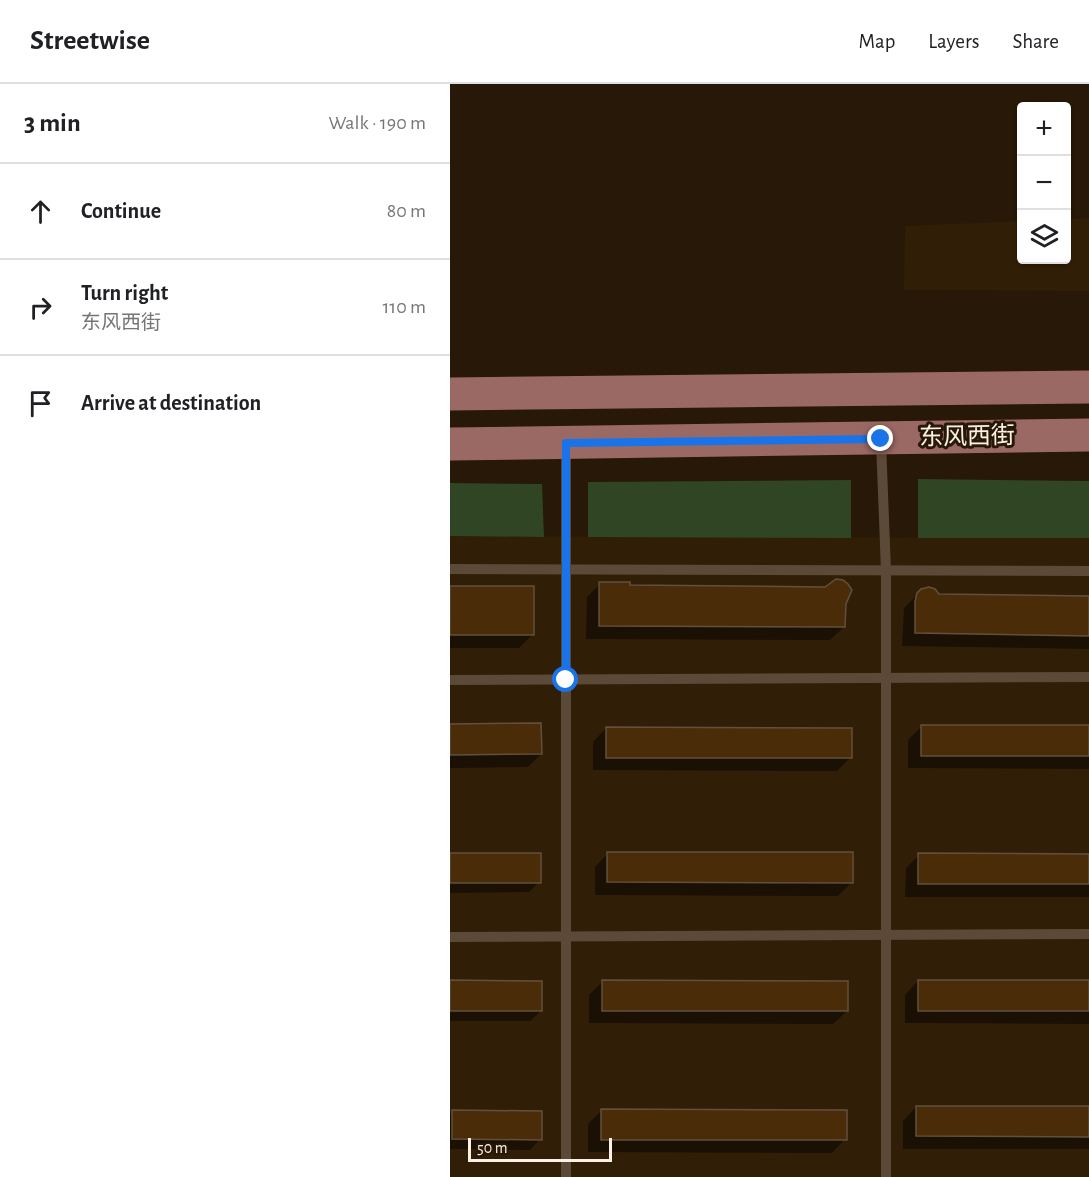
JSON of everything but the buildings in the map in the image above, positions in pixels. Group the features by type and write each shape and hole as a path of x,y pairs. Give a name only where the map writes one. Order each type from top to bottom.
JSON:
{"main road":[{"name":"东风西街","path":"450,394 1089,387"},
{"name":"东风西街","path":"450,444 1089,435"}],"lane":[{"path":"881,439 886,571 886,1177"},
{"path":"566,443 566,1177"},
{"path":"450,569 1089,571"},
{"path":"450,680 1089,677"},
{"path":"450,937 1089,933"}],"shaded area":[{"path":"1089,218 1089,291 904,290 905,226 1017,221 1017,264 1071,264 1071,219"},
{"path":"450,536 1089,538 1089,1177 450,1177"}],"green space":[{"path":"918,479 1089,481 1089,538 918,538"},
{"path":"851,480 851,538 588,537 588,482"},
{"path":"450,483 542,484 544,537 450,536"}],"route":[{"path":"566,680 566,443 881,439"}]}
